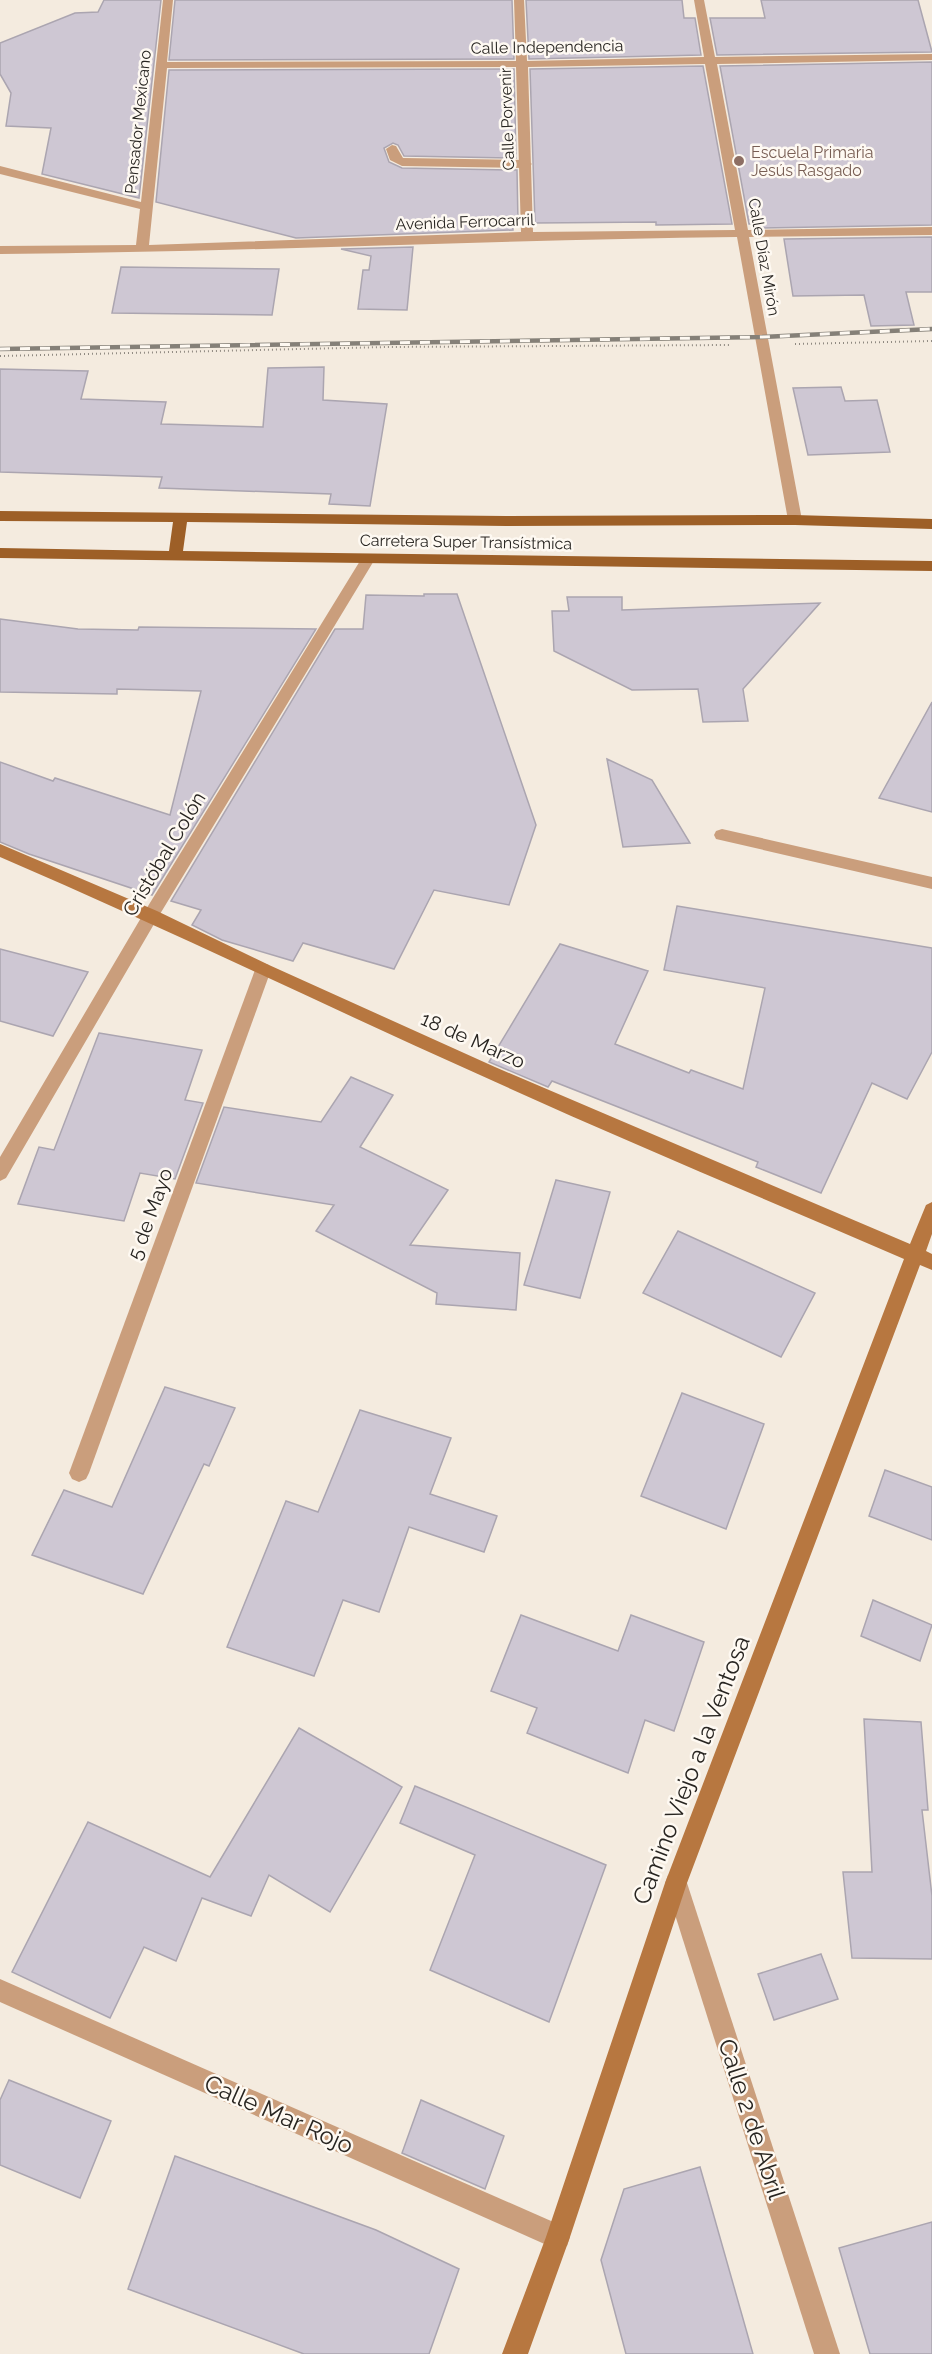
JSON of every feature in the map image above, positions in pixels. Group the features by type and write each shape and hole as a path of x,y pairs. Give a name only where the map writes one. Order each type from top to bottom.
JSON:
{"main road":[{"name":"Carretera Super Transístmica","path":"0,516 506,521 795,520 932,524"},
{"path":"175,555 181,517"},
{"name":"Carretera Super Transístmica","path":"0,554 932,566"},
{"name":"18 de Marzo","path":"0,850 151,915 263,970 489,1072 924,1257"},
{"name":"Camino Viejo a la Ventosa","path":"515,2354 558,2237 676,1883 924,1257 932,1210"}],"street":[{"name":"Pensador Mexicano","path":"142,249 168,0"},
{"name":"Calle Porvenir","path":"519,0 527,236"},
{"name":"Calle Díaz Mirón","path":"699,0 795,520"},
{"name":"Calle Independencia","path":"162,65 522,64 932,57"},
{"path":"392,149 396,160 402,162 526,164"},
{"path":"0,170 146,207"},
{"name":"Avenida Ferrocarril","path":"0,250 142,249 527,236 932,231"},
{"name":"Cristóbal Colón","path":"0,1173 151,915 368,559"},
{"path":"722,835 932,883"},
{"name":"5 de Mayo","path":"80,1473 263,970"},
{"name":"Calle 2 de Abril","path":"676,1883 827,2354"},
{"name":"Calle Mar Rojo","path":"0,1990 558,2237"}],"path":[{"path":"0,356 387,347 932,342"}],"building":[{"path":"104,0 161,0 139,198 42,174 51,128 6,126 11,93 0,74 0,43 75,13 98,12"},
{"path":"175,0 512,0 514,59 169,60"},
{"path":"526,0 682,0 684,18 695,18 701,55 529,59"},
{"path":"761,0 918,0 932,52 717,55 710,18 765,18"},
{"path":"932,62 932,225 759,228 758,224 749,224 720,66"},
{"path":"703,66 732,224 535,223 530,69"},
{"path":"514,69 516,158 404,156 398,145 393,143 384,148 389,162 402,168 517,170 518,223 513,223 513,230 296,238 156,202 169,70"},
{"path":"932,237 932,292 906,292 914,325 871,326 864,295 793,296 784,239"},
{"path":"413,247 407,310 358,309 363,270 369,270 371,256 341,249"},
{"path":"121,267 279,269 272,315 112,313"},
{"path":"324,367 323,400 387,404 370,506 329,504 331,494 159,488 162,477 0,472 0,369 88,371 81,399 166,402 161,424 263,427 268,368"},
{"path":"841,387 845,401 877,400 890,452 808,455 793,388"},
{"path":"424,594 457,594 536,825 509,905 434,890 394,969 303,943 293,961 222,940 192,925 201,910 171,901 335,629 363,629 366,595 424,596"},
{"path":"567,597 622,597 622,610 820,603 743,689 748,721 703,722 698,689 632,690 554,651 552,611 569,611"},
{"path":"0,619 78,629 138,630 139,627 316,629 152,895 0,842 0,762 53,781 55,778 170,815 201,691 117,689 117,694 0,692"},
{"path":"932,702 932,812 879,798"},
{"path":"607,759 652,780 690,843 623,847"},
{"path":"677,906 932,948 932,1052 907,1099 872,1083 821,1193 756,1167 758,1162 552,1081 548,1087 489,1062 560,944 648,971 615,1044 689,1073 691,1070 743,1089 765,988 664,970"},
{"path":"0,949 88,972 53,1036 0,1021"},
{"path":"99,1033 202,1050 185,1100 203,1103 175,1179 140,1173 124,1221 18,1204 39,1147 54,1150"},
{"path":"351,1077 393,1095 360,1147 448,1190 410,1245 520,1253 516,1310 436,1304 437,1293 316,1231 334,1205 196,1183 224,1107 321,1122"},
{"path":"556,1180 610,1192 580,1298 524,1285"},
{"path":"678,1231 815,1293 781,1357 643,1293"},
{"path":"165,1387 235,1408 209,1466 204,1464 143,1594 32,1555 64,1490 112,1507"},
{"path":"682,1393 764,1424 726,1529 641,1496"},
{"path":"360,1410 451,1438 430,1494 497,1516 484,1552 409,1527 379,1612 343,1600 314,1676 227,1647 286,1501 318,1512"},
{"path":"885,1470 932,1487 932,1540 869,1516"},
{"path":"873,1600 932,1625 920,1661 861,1636"},
{"path":"521,1615 618,1651 631,1615 704,1642 674,1731 645,1720 628,1773 527,1733 537,1708 491,1691"},
{"path":"864,1719 921,1722 928,1810 922,1810 932,1896 932,1959 852,1958 843,1872 872,1872"},
{"path":"299,1728 402,1787 330,1912 269,1875 251,1916 202,1898 176,1961 144,1947 110,2018 12,1972 88,1822 210,1877"},
{"path":"415,1786 606,1865 549,2022 430,1970 475,1855 400,1823"},
{"path":"821,1954 838,1999 774,2020 758,1974"},
{"path":"9,2080 111,2121 80,2198 0,2165 0,2100"},
{"path":"421,2100 504,2136 485,2189 402,2153"},
{"path":"175,2156 376,2230 459,2269 429,2354 304,2354 128,2289"},
{"path":"700,2167 753,2354 626,2354 601,2260 624,2189"},
{"path":"932,2222 932,2354 870,2354 839,2248"}],"railway":[{"path":"0,349 762,337 932,329"}],"place":[{"name":"Escuela Primaria Jesús Rasgado","path":"739,161"}]}
